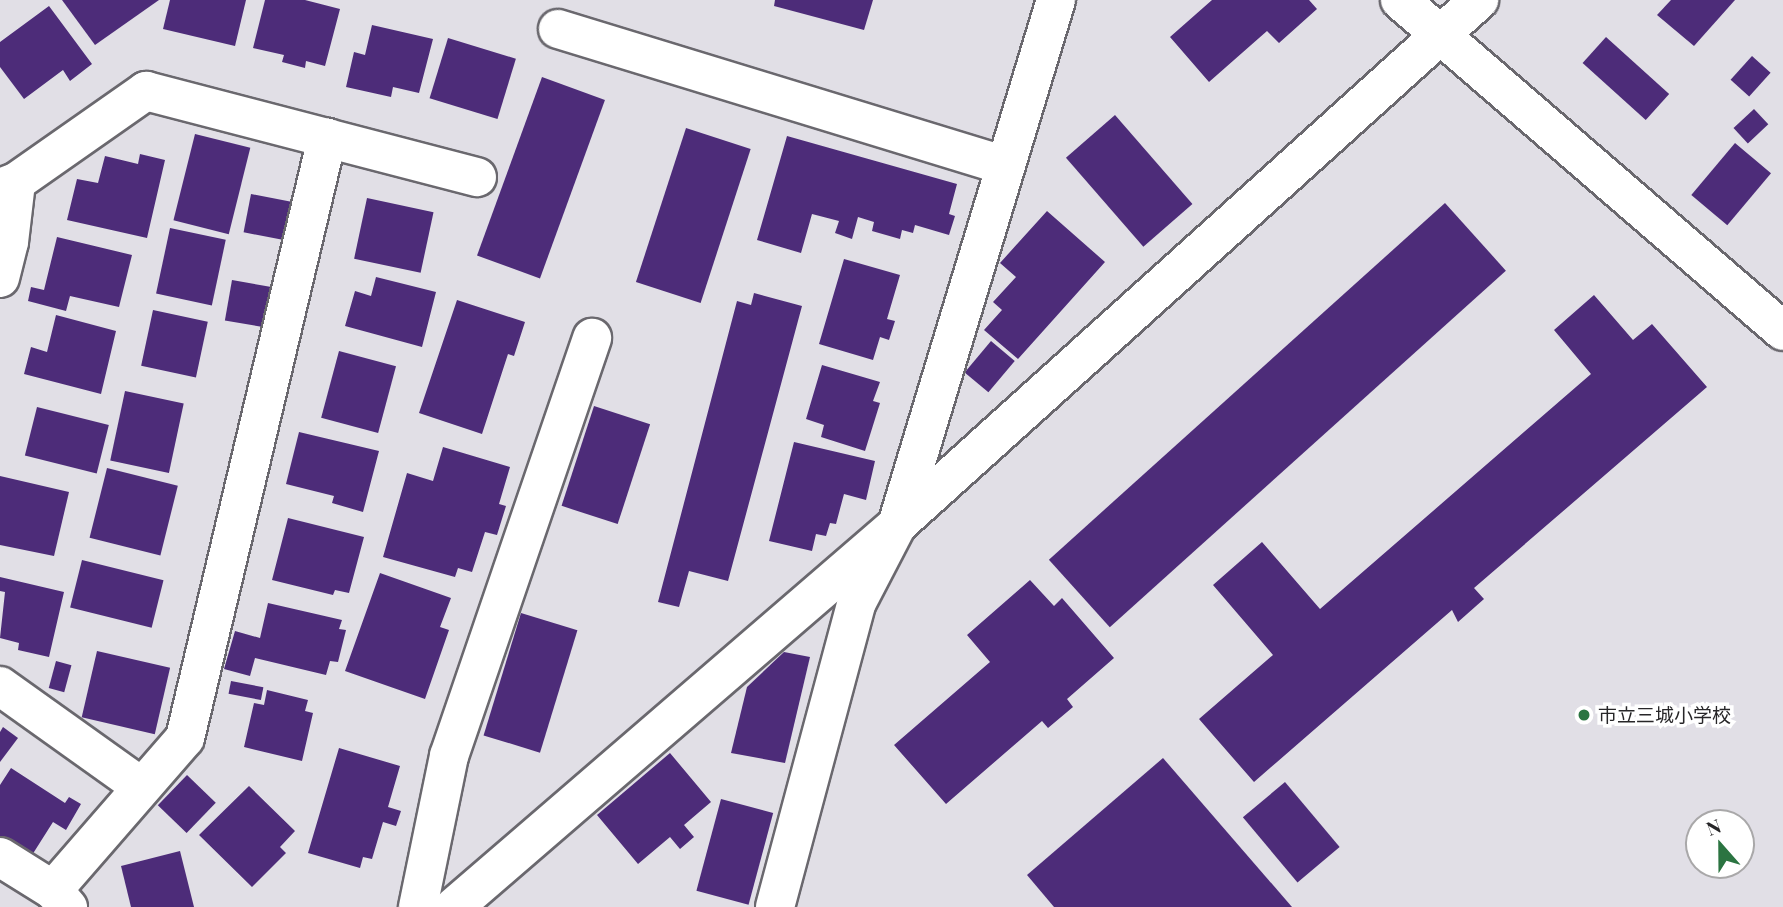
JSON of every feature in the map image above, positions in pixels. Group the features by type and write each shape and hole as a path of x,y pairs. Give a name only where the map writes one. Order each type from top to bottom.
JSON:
{"street":[{"path":"775,907 857,602 897,524 1056,0"},
{"path":"1401,0 1783,331"},
{"path":"454,907 897,524 1438,34 1479,0"},
{"path":"558,29 1005,166"},
{"path":"0,278 9,242 8,185 146,91 477,177"},
{"path":"0,857 60,899 140,786 185,738 327,138"},
{"path":"418,907 449,756 592,338"},
{"path":"0,686 140,786"}],"building":[{"path":"62,0 159,0 95,45"},
{"path":"170,0 246,0 235,46 163,29"},
{"path":"265,0 305,0 340,9 325,66 306,61 305,68 282,62 284,55 253,48"},
{"path":"775,0 873,0 864,30 774,6"},
{"path":"1212,0 1309,0 1317,9 1279,43 1267,31 1209,82 1170,37"},
{"path":"1671,0 1735,0 1694,46 1657,15"},
{"path":"49,6 92,64 70,81 63,70 24,99 0,67 0,42"},
{"path":"372,25 433,39 419,93 393,87 391,97 346,87 354,52 365,55"},
{"path":"1606,37 1669,94 1646,120 1583,63"},
{"path":"448,38 516,59 497,119 430,98"},
{"path":"1752,56 1771,73 1749,97 1731,80"},
{"path":"542,77 605,100 540,278 477,256"},
{"path":"1754,109 1768,124 1748,143 1734,128"},
{"path":"1115,115 1192,204 1143,247 1066,158"},
{"path":"686,128 751,149 701,303 636,282"},
{"path":"195,134 250,148 229,234 173,220"},
{"path":"787,136 957,184 949,214 955,216 949,235 915,225 913,233 902,230 900,239 872,231 874,222 858,217 852,239 835,233 839,221 812,214 801,253 757,240"},
{"path":"1735,143 1771,173 1727,225 1691,195"},
{"path":"140,154 165,160 147,238 67,220 77,179 98,183 105,156 138,164"},
{"path":"251,194 291,202 284,240 244,232"},
{"path":"367,198 434,212 421,273 354,259"},
{"path":"1445,203 1506,271 1110,627 1049,560"},
{"path":"1047,211 1105,262 1018,359 984,330 1002,310 993,302 1016,277 1000,263"},
{"path":"170,228 226,240 212,305 156,294"},
{"path":"57,237 132,255 119,307 70,296 66,311 28,301 31,287 44,290"},
{"path":"844,259 900,275 887,319 895,321 889,340 880,337 873,360 819,344"},
{"path":"376,277 436,292 422,347 345,326 355,291 371,296"},
{"path":"232,280 271,287 264,327 225,320"},
{"path":"754,293 802,306 728,581 689,571 679,607 658,602 737,301 751,305"},
{"path":"1594,295 1633,340 1652,324 1707,387 1474,588 1484,599 1458,622 1452,610 1254,782 1199,719 1273,655 1213,585 1262,542 1320,609 1591,374 1554,330"},
{"path":"457,300 525,322 514,356 508,354 482,434 419,413"},
{"path":"153,310 208,322 196,377 141,366"},
{"path":"56,315 116,331 101,394 24,374 31,347 47,352"},
{"path":"991,341 1015,361 988,392 965,372"},
{"path":"339,351 396,366 378,433 321,418"},
{"path":"822,365 880,382 873,401 880,403 865,451 821,437 824,425 806,419"},
{"path":"125,391 184,403 169,473 110,460"},
{"path":"594,406 650,424 618,524 562,506"},
{"path":"37,407 109,425 97,473 25,456"},
{"path":"299,432 379,451 363,512 332,503 334,496 286,484"},
{"path":"794,442 875,461 866,500 844,494 836,524 830,523 826,536 816,534 812,551 769,541"},
{"path":"443,447 510,467 499,504 506,506 497,535 485,532 472,572 458,568 455,577 383,557 407,473 433,481"},
{"path":"107,468 178,486 160,556 90,538"},
{"path":"0,476 69,492 54,556 0,545"},
{"path":"288,518 364,537 349,593 335,590 333,595 272,580"},
{"path":"82,560 164,580 152,628 70,608"},
{"path":"380,573 451,598 440,627 449,630 425,699 345,671"},
{"path":"0,577 64,592 49,657 18,650 19,643 0,638 5,592 0,591"},
{"path":"1030,580 1054,606 1062,598 1114,658 1067,699 1073,707 1048,728 1042,721 946,804 894,745 990,662 967,635"},
{"path":"268,603 342,620 339,629 346,630 338,662 330,661 326,675 255,658 250,676 224,669 235,631 260,638"},
{"path":"521,613 577,630 540,753 484,735"},
{"path":"97,651 170,668 155,734 82,717"},
{"path":"784,652 810,657 785,763 731,753 747,687"},
{"path":"56,661 71,665 64,692 49,688"},
{"path":"231,681 263,687 261,700 229,694"},
{"path":"267,690 308,700 305,711 313,713 302,761 244,747 254,703 264,705"},
{"path":"3,727 18,738 0,762 0,732"},
{"path":"339,748 400,766 388,807 401,811 396,826 383,822 372,859 363,857 360,868 308,853"},
{"path":"670,753 711,802 684,825 694,837 680,849 670,837 638,864 597,815"},
{"path":"1163,758 1292,907 1054,907 1027,875"},
{"path":"11,768 65,803 69,797 81,804 66,830 53,822 27,863 0,845 0,785"},
{"path":"187,775 216,803 187,833 158,805"},
{"path":"1285,782 1340,847 1298,882 1243,817"},
{"path":"249,786 295,831 280,847 286,853 252,887 199,835"},
{"path":"721,799 773,813 749,905 696,891"},
{"path":"180,851 194,907 131,907 121,866"}],"place":[{"name":"市立三城小学校","path":"1584,715"}]}
